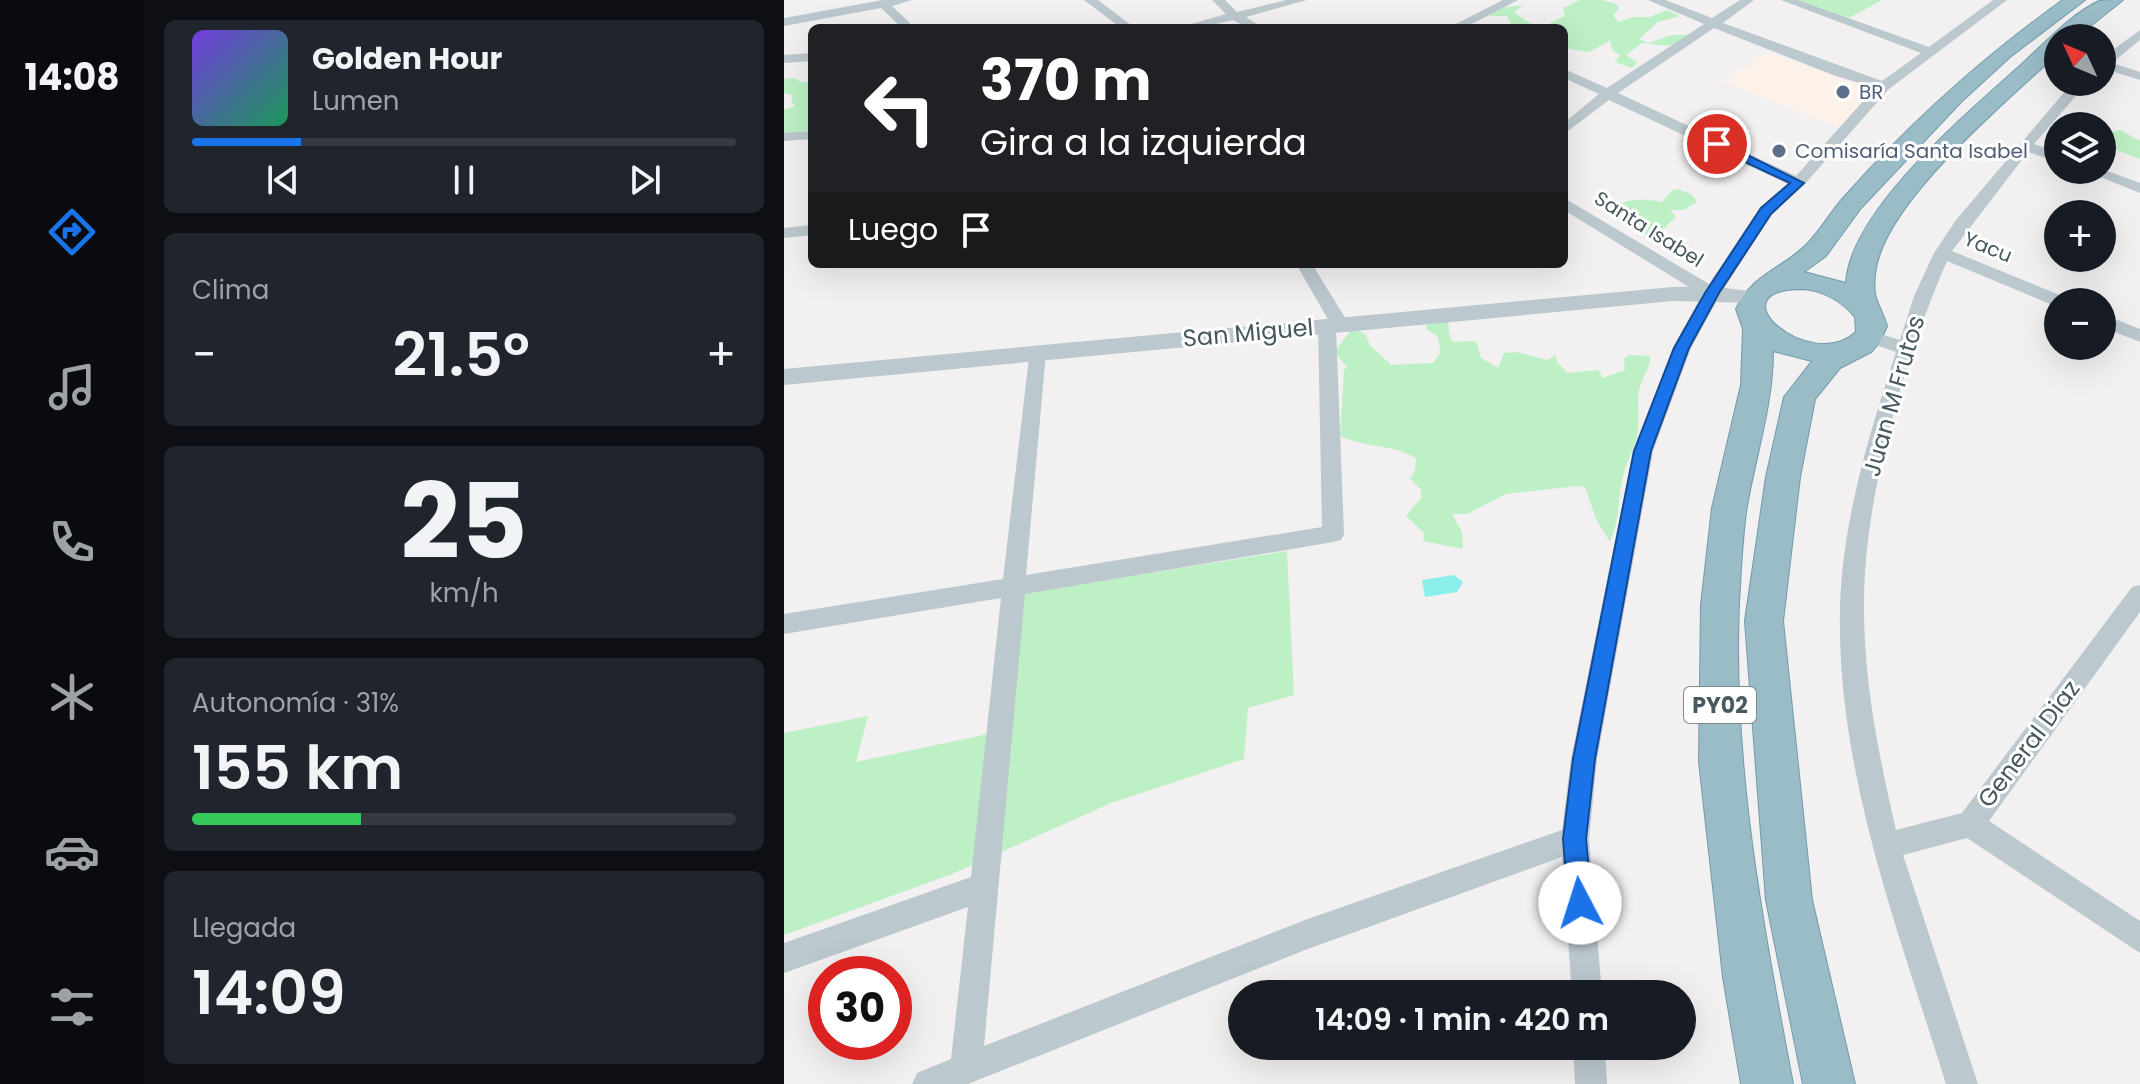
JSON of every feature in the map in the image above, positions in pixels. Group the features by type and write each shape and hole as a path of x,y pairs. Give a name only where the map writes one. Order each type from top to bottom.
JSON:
{"highway":[{"path":"1761,303 1816,250 1852,203 1953,97 2003,53 2075,0"},
{"path":"2081,24 2113,0"},
{"path":"1861,304 1861,270 1889,215 1928,167 2044,55"},
{"path":"1801,280 1841,290 1861,304 1870,318 1856,344 1816,353 1796,350 1770,338 1761,303 1801,280"},
{"name":"PY02","path":"1761,303 1757,385 1729,508 1722,577 1720,762 1748,977 1767,1084"},
{"name":"PY02","path":"1829,1084 1789,900 1764,621 1783,477 1800,397 1829,361 1856,344"}],"street":[{"path":"784,22 906,0"},
{"path":"1090,0 1123,24"},
{"path":"1218,0 1250,24"},
{"path":"1201,24 1301,0"},
{"path":"1467,24 1512,0"},
{"path":"1654,0 1838,72 1884,86"},
{"path":"1568,127 1609,93 1748,0"},
{"path":"1787,0 1930,52"},
{"path":"1586,980 1575,839 1584,759 1643,451 1682,348 1712,293 1766,211 1798,183 1884,86 2001,0"},
{"path":"883,4 905,24"},
{"path":"2116,53 2140,34"},
{"path":"784,59 808,57"},
{"path":"2116,68 2140,76"},
{"path":"1568,75 1798,183"},
{"name":"Juan M Frutos","path":"1962,1084 1886,846 1863,745 1854,667 1852,605 1859,526 1881,427 1923,296 1942,253 1962,223 2069,96"},
{"path":"784,137 808,135"},
{"path":"2025,146 2044,153"},
{"path":"2116,179 2140,188"},
{"name":"Santa Isabel","path":"1568,205 1712,293"},
{"path":"784,233 808,230"},
{"name":"Yacu","path":"1942,253 2044,295"},
{"path":"784,624 1333,534 1333,325 1306,268"},
{"name":"San Miguel","path":"784,377 1712,293 1761,303"},
{"path":"2116,326 2140,336"},
{"path":"1856,344 1907,349"},
{"path":"966,1069 1037,353"},
{"name":"General Diaz","path":"1886,846 1970,824 2140,594"},
{"path":"1970,824 2140,938"},
{"path":"928,1084 1305,935 1575,839"},
{"path":"784,958 984,887"},
{"path":"1590,1060 1591,1084"}],"shaded area":[{"path":"1767,52 1892,92 1838,127 1724,82"}],"green space":[{"path":"1580,0 1602,0 1616,4 1619,8 1613,16 1619,22 1633,17 1650,17 1667,10 1680,16 1658,22 1639,39 1649,43 1672,35 1691,35 1674,45 1642,43 1626,55 1637,62 1632,68 1615,62 1620,55 1612,50 1610,41 1589,52 1568,49 1568,24 1550,23 1565,16 1563,8"},
{"path":"1798,0 1882,0 1849,18"},
{"path":"1523,5 1515,11 1531,24 1511,24 1507,16 1489,16 1499,8"},
{"path":"784,79 808,82 808,131 784,134 784,110 795,106 791,101 793,95 784,93"},
{"path":"2116,131 2140,141 2140,159 2116,150"},
{"path":"1678,189 1692,195 1697,202 1684,210 1670,210 1676,217 1656,234 1638,232 1609,212 1634,200 1662,202 1671,191"},
{"path":"1448,319 1453,342 1476,341 1481,358 1498,368 1504,353 1516,352 1547,360 1556,355 1557,362 1568,373 1598,370 1603,378 1625,370 1624,359 1629,355 1650,356 1639,390 1637,438 1623,478 1610,542 1596,519 1585,487 1577,486 1506,494 1467,514 1452,514 1462,532 1463,549 1423,541 1424,533 1406,516 1421,498 1421,490 1410,478 1415,471 1416,458 1397,450 1340,436 1344,370 1347,367 1334,352 1353,328 1365,334 1370,345 1391,365 1433,363 1441,352 1437,336 1426,329 1426,323"},
{"path":"1287,551 1294,695 1248,708 1244,759 1111,803 952,874 784,935 784,733 868,716 856,762 988,734 1005,596"}],"water":[{"path":"1454,575 1463,582 1457,592 1425,597 1422,580"}],"place":[{"name":"BR","path":"1843,92"},
{"name":"Comisaría Santa Isabel","path":"1779,151"}],"route":[{"path":"1580,903 1575,839 1584,759 1643,451 1682,348 1712,293 1766,211 1798,183 1717,144"}]}
